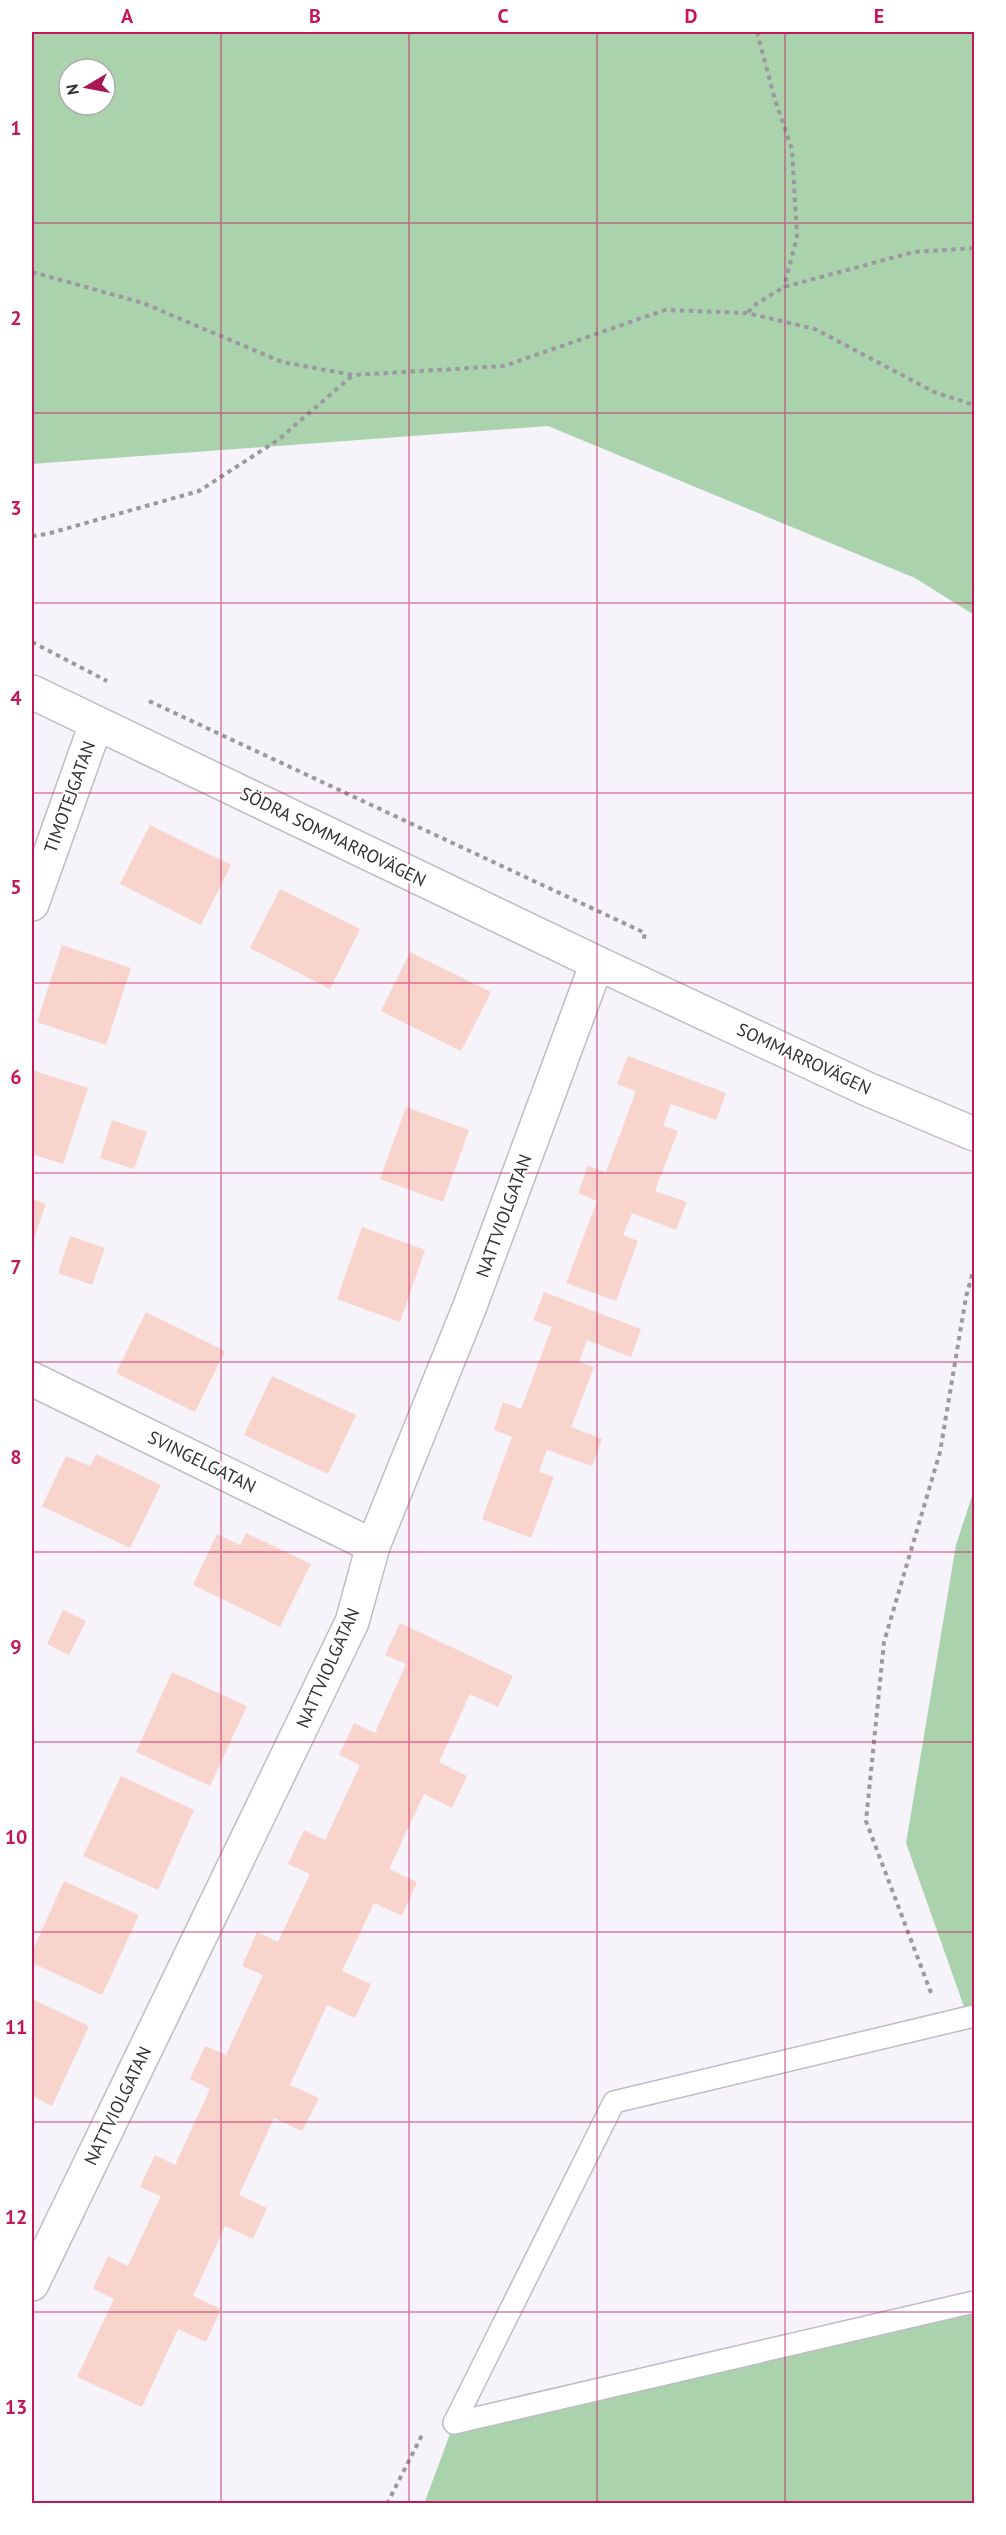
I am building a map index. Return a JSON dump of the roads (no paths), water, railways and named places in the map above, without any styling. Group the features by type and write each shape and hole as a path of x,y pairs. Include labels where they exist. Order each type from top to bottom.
{"street":[{"name":"SÖDRA SOMMARROVÄGEN","path":"32,692 635,981"},
{"name":"TIMOTEJGATAN","path":"32,904 96,724"},
{"name":"NATTVIOLGATAN","path":"32,2284 352,1622 373,1546 470,1306 597,963"},
{"name":"SOMMARROVÄGEN","path":"635,981 867,1089 975,1134"},
{"name":"SVINGELGATAN","path":"32,1379 373,1546"}],"lane":[{"path":"975,2016 614,2102 454,2423 975,2301"}]}
